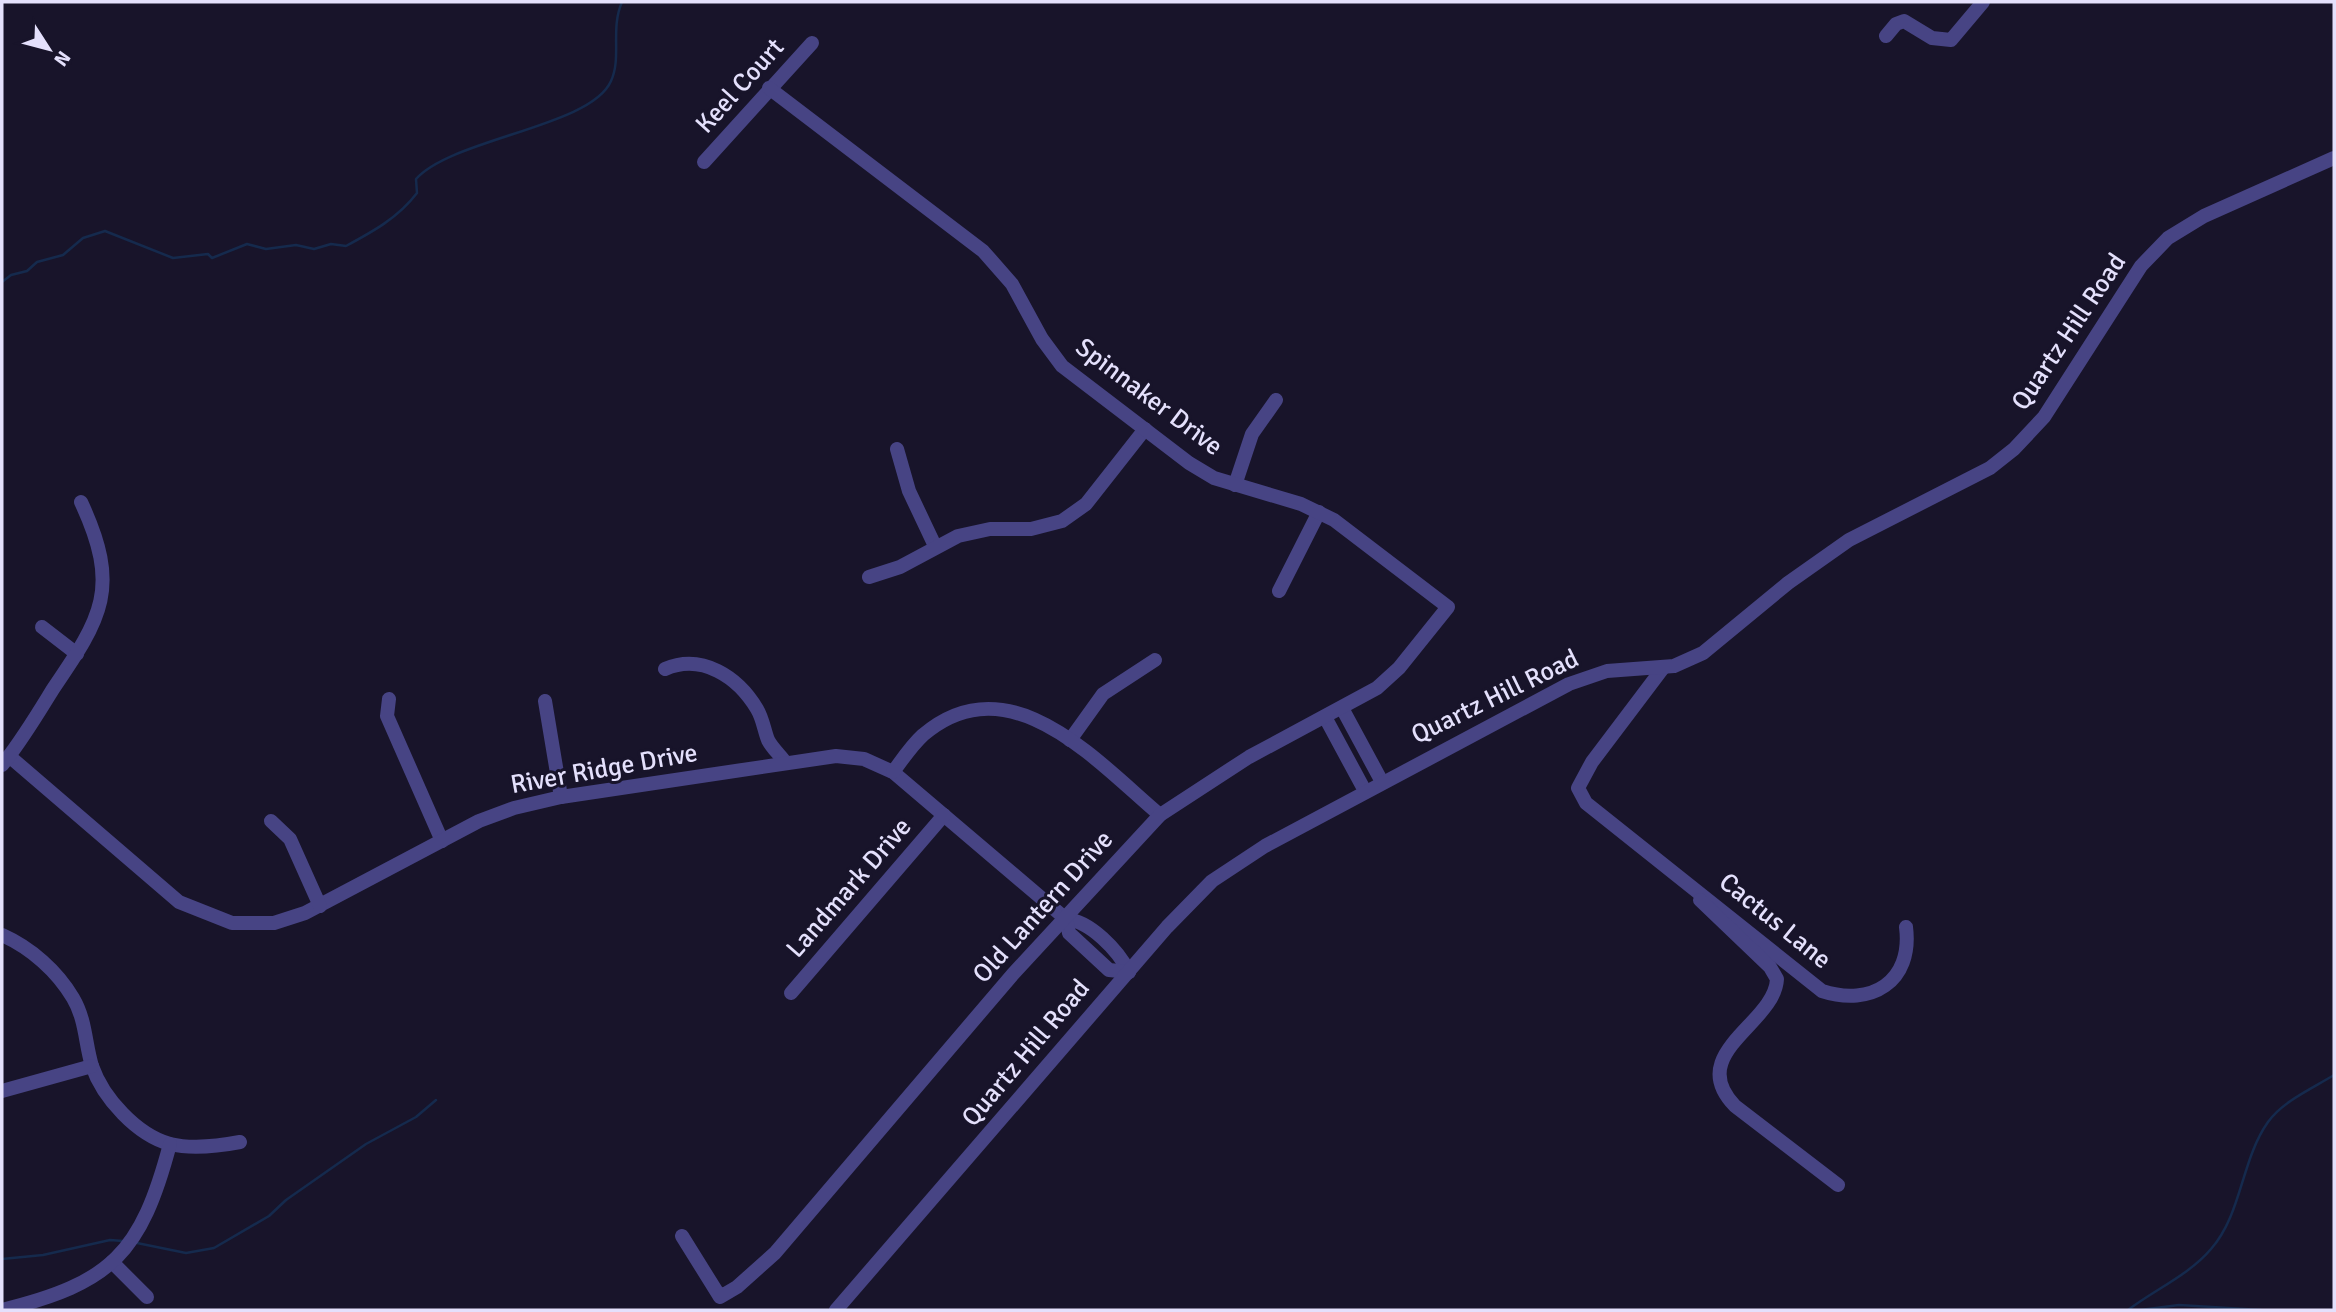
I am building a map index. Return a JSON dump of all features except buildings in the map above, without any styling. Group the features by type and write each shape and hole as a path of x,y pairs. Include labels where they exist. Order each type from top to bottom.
{"street":[{"path":"1886,36 1896,23 1904,22 1933,38 1951,40 1983,2"},
{"name":"Keel Court","path":"704,162 812,43"},
{"name":"Spinnaker Drive","path":"769,88 983,251 1012,284 1042,339 1062,366 1201,471 1235,485 1288,499 1319,512 1345,527 1448,607"},
{"name":"Quartz Hill Road","path":"836,1310 1180,913 1225,871 1382,782 1580,680 1616,670 1663,668 1683,663 1714,646 1788,583 1855,536 1951,490 2001,460 2045,417 2124,291 2163,242 2204,216 2334,158"},
{"path":"1235,485 1252,434 1276,400"},
{"path":"869,577 900,567 935,546 975,531 1031,529 1062,521 1086,504 1145,429"},
{"path":"897,449 909,491 935,546"},
{"path":"6,760 96,621 103,581 96,536 81,502"},
{"path":"1279,591 1319,512"},
{"name":"Old Lantern Drive","path":"682,1236 720,1297 737,1287 775,1253 1013,974 1160,815 1214,778 1342,708 1394,674 1448,607"},
{"path":"43,627 77,654"},
{"path":"1070,740 1103,694 1155,660"},
{"path":"664,669 685,663 704,665 730,678 756,708 769,742 785,762"},
{"name":"Cactus Lane","path":"1663,668 1591,762 1578,792 1586,803 1692,886 1809,984 1835,995 1867,996 1890,981 1906,958 1906,928"},
{"path":"389,699 387,716 442,841"},
{"path":"545,701 561,797"},
{"path":"1342,708 1382,782"},
{"path":"893,772 920,738 961,713 987,710 1020,713 1041,720 1070,740 1160,815"},
{"path":"1325,717 1366,791"},
{"name":"River Ridge Drive","path":"6,760 190,908 232,923 260,925 296,917 320,906 496,814 561,797 785,762 845,756 871,762 893,772 1066,919 1078,920 1121,956 1129,972"},
{"name":"Landmark Drive","path":"791,993 944,815"},
{"path":"271,821 290,839 320,906"},
{"name":"Cactus Lane","path":"1692,886 1712,914 1770,967 1777,979 1774,993 1724,1056 1720,1076 1723,1092 1735,1106 1838,1185"},
{"path":"2,935 37,956 73,999 83,1019 92,1066 115,1105 132,1122 170,1144 240,1142"},
{"path":"2,1091 92,1066"},
{"path":"2,1310 73,1289 112,1262 134,1238 145,1220 170,1144"},
{"path":"112,1262 147,1297"}],"waterway":[{"path":"2,282 11,275 27,271 37,262 63,255 83,238 105,231 173,258 208,254 212,258 247,244 266,249 296,245 314,249 331,244 346,246 375,230 402,210 417,193 416,179 434,165 459,153 577,110 598,97 611,81 614,72 617,22 622,2"},
{"path":"2128,1310 2182,1274 2211,1249 2229,1220 2252,1153 2268,1122 2290,1101 2334,1075"},
{"path":"137,1243 186,1253 214,1248 269,1216 286,1200 366,1144 416,1117 436,1100"},
{"path":"2,1259 43,1255 110,1240 123,1241"},
{"path":"2140,1310 2179,1305 2261,1310"}]}
